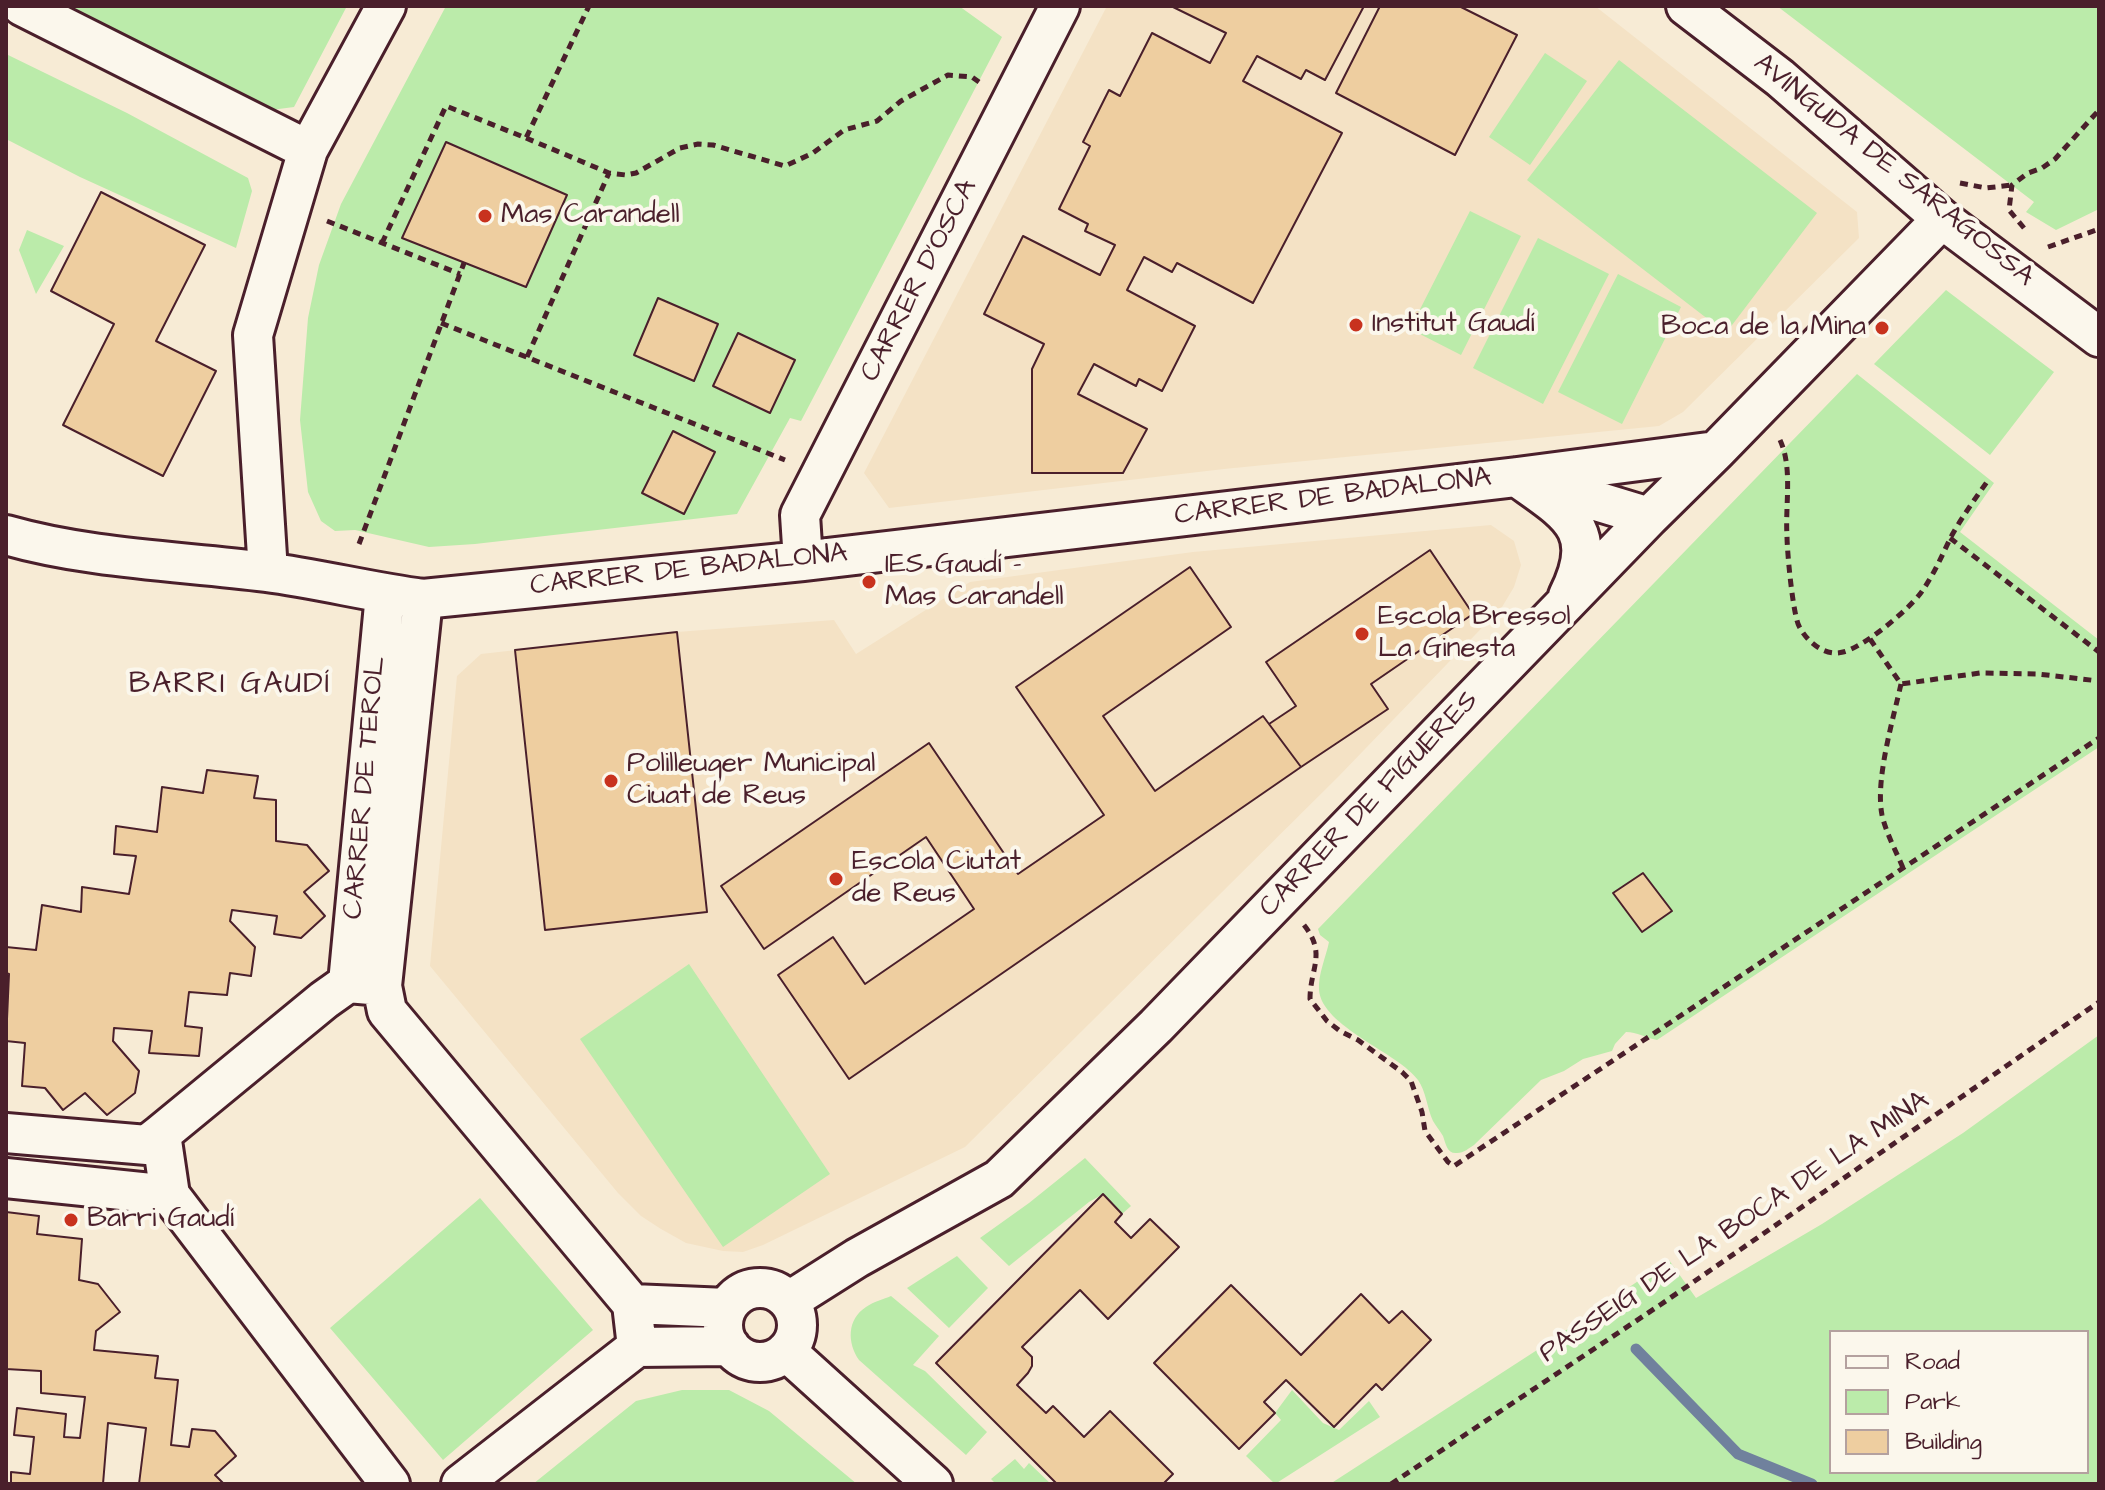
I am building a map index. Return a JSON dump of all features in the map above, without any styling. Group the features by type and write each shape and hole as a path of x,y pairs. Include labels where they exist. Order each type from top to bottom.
{"street":[{"path":"22,6 308,150"},
{"path":"268,572 253,335 308,150 386,6"},
{"name":"CARRER D'OSCA","path":"803,561 800,515 1060,6"},
{"name":"AVINGUDA DE SARAGOSSA","path":"1686,6 1780,78 1942,219 2099,337"},
{"name":"CARRER DE FIGUERES","path":"789,1301 857,1258 999,1179 1156,1026 1942,219"},
{"name":"CARRER DE BADALONA","path":"6,535 74,550 268,572 423,599 803,561 1716,451"},
{"path":"1598,465 1645,484 1649,517"},
{"name":"CARRER DE BADALONA","path":"1517,477 1649,517"},
{"name":"CARRER DE BADALONA","path":"1517,477 1571,520 1582,540 1582,559 1575,583 1563,606"},
{"name":"CARRER DE TEROL","path":"365,984 385,594"},
{"name":"CARRER DE TEROL","path":"365,984 423,599"},
{"path":"6,1133 147,1145 312,1010 365,984 632,1304 637,1347"},
{"path":"161,1134 170,1195 390,1484"},
{"path":"6,1178 170,1195"},
{"path":"768,1288 789,1301 797,1321 797,1332 786,1351 768,1361 757,1362 746,1359 730,1346 725,1337 724,1317 735,1298 745,1291 768,1288"},
{"path":"632,1304 727,1308"},
{"path":"461,1484 637,1347 730,1346"},
{"path":"786,1351 933,1484"}],"path":[{"path":"526,138 589,6"},
{"path":"382,243 446,106 609,173 626,175 636,173 680,148 698,144 723,147 785,166 813,153 844,130 877,121 901,101 948,75 972,77 986,88"},
{"path":"1958,182 1986,188 2012,185 2055,159 2099,110"},
{"path":"527,357 609,173"},
{"path":"2012,185 2009,210 2024,228"},
{"path":"325,220 460,274"},
{"path":"2048,247 2099,229"},
{"path":"359,544 464,263"},
{"path":"441,323 790,462"},
{"path":"1778,435 1788,461 1787,536 1797,624 1819,649 1831,652 1843,652 1870,639 1919,596 1943,557 1950,538 1989,479"},
{"path":"1950,538 2099,652"},
{"path":"1870,639 1901,684 1880,784 1882,814 1903,868"},
{"path":"1901,684 1980,673 2038,674 2099,681"},
{"path":"1304,925 1315,943 1317,954 1310,999 1327,1021 1358,1040 1411,1081 1425,1131 1454,1166 2099,738"},
{"name":"PASSEIG DE LA BOCA DE LA MINA","path":"1391,1484 1660,1305 2099,1002"}],"shaded area":[{"name":"Institut Gaudí","path":"1107,6 1595,6 1857,212 1859,238 1683,412 1659,426 1224,469 889,508 864,473"},
{"name":"Escola Ciutat de Reus","path":"1491,525 1514,541 1521,565 1514,587 1502,607 1338,777 965,1147 763,1245 743,1252 686,1243 641,1216 618,1193 430,966 457,676 481,654 677,632 834,620 856,654 970,582 1193,552"}],"green space":[{"path":"69,6 347,6 294,107 271,110"},
{"path":"446,6 959,6 1002,37 801,421 790,418 737,514 429,547 355,530 335,531 321,521 308,492 300,420 308,318 319,265 341,204"},
{"path":"1777,6 2099,6 2099,209 2056,230 2026,212 2034,202"},
{"path":"1545,53 1587,81 1530,165 1489,137"},
{"path":"6,54 127,113 248,178 252,191 236,248 80,177 6,139"},
{"path":"1619,60 1817,213 1726,333 1527,180"},
{"path":"1470,211 1521,236 1461,355 1410,329"},
{"path":"27,230 64,246 36,294 19,250"},
{"path":"1538,238 1609,274 1543,404 1473,368"},
{"path":"1618,274 1681,307 1622,424 1558,392"},
{"path":"1946,290 2054,372 1990,455 1874,364"},
{"path":"1857,374 1994,483 1960,532 2099,640 2099,747 1657,1040 1626,1032 1612,1051 1583,1059 1541,1080 1474,1145 1462,1152 1451,1152 1433,1121 1418,1080 1395,1060 1347,1028 1323,1003 1319,984 1329,942 1318,929"},
{"path":"689,964 830,1174 723,1247 580,1039"},
{"path":"2099,1035 2099,1484 1330,1484 1669,1260 1696,1298 1822,1224 1963,1133"},
{"path":"1085,1158 1131,1206 1122,1214 1103,1194 1009,1266 980,1238"},
{"path":"480,1198 593,1330 443,1460 330,1328"},
{"path":"957,1256 988,1288 949,1328 907,1288"},
{"path":"891,1296 939,1336 913,1365 925,1371 987,1432 966,1455 859,1360 855,1353 851,1332 855,1318 869,1305"},
{"path":"682,1390 729,1390 769,1411 857,1484 533,1484 636,1401"},
{"path":"1292,1390 1323,1423 1339,1430 1369,1401 1380,1417 1275,1484 1246,1456 1281,1420 1275,1413"},
{"path":"1015,1459 1024,1469 1029,1463 1051,1484 996,1484 991,1479"}],"building":[{"path":"1171,6 1364,6 1325,80 1306,70 1301,79 1257,56 1243,81 1342,133 1253,303 1177,263 1172,272 1144,257 1127,290 1195,326 1162,391 1139,379 1136,386 1094,364 1078,394 1147,429 1123,473 1032,473 1032,369 1044,344 984,314 1023,236 1100,275 1115,245 1085,231 1088,224 1059,209 1090,146 1083,142 1109,90 1120,96 1152,33 1210,63 1226,33"},
{"path":"1380,6 1459,6 1517,35 1455,155 1336,93"},
{"name":"Mas Carandell","path":"446,142 567,195 526,287 402,238"},
{"path":"101,192 205,245 156,341 216,371 163,476 63,425 114,324 51,291"},
{"path":"658,298 718,324 694,381 634,355"},
{"path":"738,333 795,360 770,413 713,386"},
{"path":"673,431 715,452 684,514 642,493"},
{"path":"1430,550 1473,614 1371,684 1388,709 1301,767 1269,724 1296,706 1266,662"},
{"path":"1190,567 1231,627 1103,716 1155,791 1263,716 1301,767 849,1079 778,975 833,937 865,984 974,909 926,837 764,949 721,886 929,743 1018,874 1104,815 1016,687"},
{"name":"Polilleuger Municipal Ciuat de Reus","path":"677,632 707,912 545,930 515,650"},
{"path":"207,770 258,776 254,798 276,800 276,841 307,845 329,871 304,892 325,916 301,938 274,934 277,916 232,910 230,921 255,947 251,976 230,973 227,995 189,992 185,1026 202,1028 199,1056 149,1053 152,1031 114,1028 113,1041 139,1071 135,1093 107,1115 85,1093 63,1110 45,1088 22,1086 25,1043 6,1041 9,974 6,973 6,947 36,950 42,905 81,912 82,887 129,894 136,856 114,854 116,826 157,832 162,787 203,793"},
{"path":"1643,873 1672,911 1642,932 1613,893"},
{"path":"1103,1194 1122,1214 1115,1222 1131,1238 1150,1219 1179,1247 1108,1319 1080,1290 1022,1347 1032,1357 1032,1366 1017,1385 1046,1413 1053,1406 1084,1437 1110,1411 1173,1474 1163,1484 1057,1484 936,1363"},
{"path":"6,1212 39,1216 37,1234 82,1239 79,1280 98,1284 120,1312 96,1331 94,1350 158,1356 155,1378 178,1380 171,1445 189,1447 192,1429 215,1431 236,1456 215,1475 224,1484 139,1484 146,1428 108,1423 103,1484 11,1484 11,1472 30,1474 34,1437 14,1435 17,1408 66,1414 64,1437 80,1438 85,1397 41,1393 41,1371 6,1369"},
{"path":"1231,1285 1301,1355 1361,1294 1389,1323 1402,1311 1431,1340 1382,1390 1376,1384 1334,1427 1286,1380 1264,1402 1275,1413 1239,1449 1154,1363"}],"waterway":[{"path":"1636,1349 1738,1454 1812,1484"}],"place":[{"name":"Mas Carandell","path":"485,216"},
{"name":"Institut Gaudí","path":"1356,325"},
{"name":"Boca de la Mina","path":"1882,328"},
{"name":"IES Gaudí - Mas Carandell","path":"869,582"},
{"name":"Escola Bressol La Ginesta","path":"1362,634"},
{"name":"Polilleuger Municipal Ciuat de Reus","path":"611,781"},
{"name":"Escola Ciutat de Reus","path":"836,879"},
{"name":"Barri Gaudí","path":"71,1220"}],"district":[{"name":"BARRI GAUDÍ","path":"230,686"}]}
